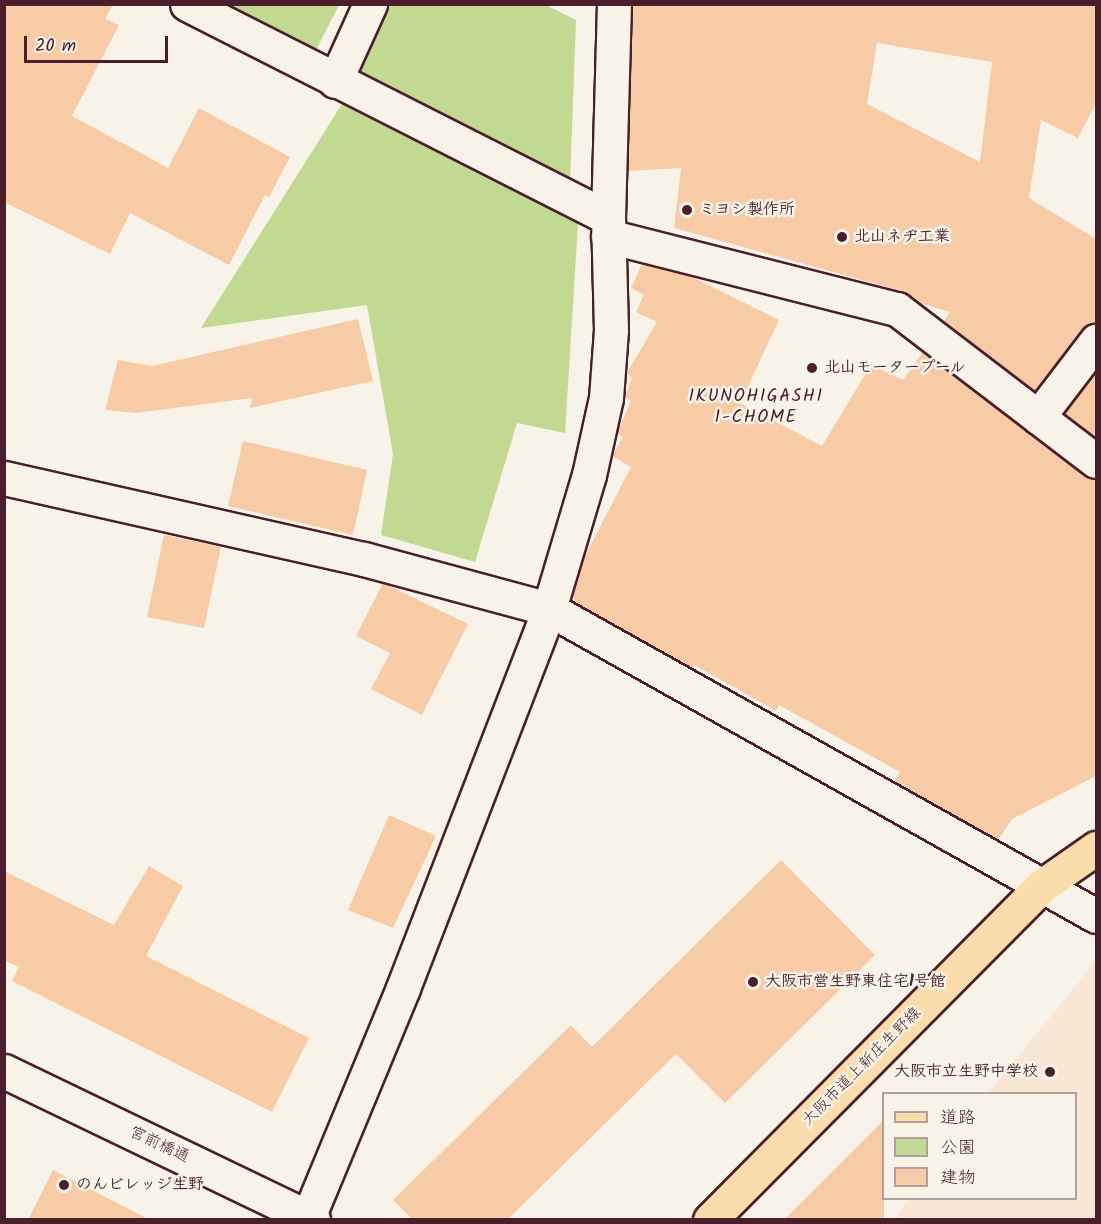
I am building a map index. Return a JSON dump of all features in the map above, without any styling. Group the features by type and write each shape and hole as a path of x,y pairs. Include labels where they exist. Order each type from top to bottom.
{"main road":[{"name":"大阪市道上新庄生野線","path":"711,1220 1043,885 1096,848"}],"street":[{"path":"187,4 608,227 897,309 1096,461"},
{"path":"335,81 370,4"},
{"path":"309,1218 403,988 549,609 589,475 606,398 611,330 608,227 614,4"},
{"path":"1038,417 1096,340"},
{"path":"4,478 364,559 549,609 1096,915"},
{"name":"宮前橋通","path":"4,1071 309,1218"}],"shaded area":[{"name":"大阪市立生野中学校","path":"1096,961 1096,1219 895,1219 909,1200 1077,1200 1077,1092 989,1092"}],"green space":[{"path":"224,5 339,5 315,52"},
{"path":"382,5 546,5 576,20 570,183 354,69"},
{"path":"347,96 578,223 565,433 517,423 475,562 381,535 393,454 367,305 201,328"}],"building":[{"path":"4,4 113,4 105,19 119,25 72,116 168,168 199,108 290,157 269,197 265,195 229,265 130,213 110,254 4,202"},
{"path":"633,4 1096,4 1096,103 1078,138 1041,120 1029,198 1096,239 1096,323 1081,330 1035,391 944,321 950,312 920,303 902,291 674,228 681,168 628,171","holes":["877,43 992,62 980,162 867,104"]},
{"path":"642,264 690,276 779,320 740,403 822,446 871,365 903,380 923,352 1085,476 1096,479 1096,776 1012,819 998,840 895,781 900,772 779,705 776,711 695,665 693,668 576,603 573,596 583,560 631,467 612,456 623,437 617,433 631,401 625,397 632,378 627,373 657,322 636,312 644,295 631,288"},
{"path":"358,319 373,381 250,408 252,398 136,413 105,410 118,360 152,366"},
{"path":"1096,371 1096,438 1064,413"},
{"path":"243,441 367,470 353,535 228,506"},
{"path":"164,535 221,547 204,628 147,617"},
{"path":"383,583 468,624 422,715 371,689 390,653 356,636"},
{"path":"389,815 436,836 393,928 348,910"},
{"path":"781,860 875,955 725,1103 676,1054 507,1220 413,1220 393,1200 571,1025 592,1047"},
{"path":"149,866 183,886 146,956 309,1038 272,1112 12,981 19,967 4,960 4,871 114,925"},
{"path":"882,1122 884,1220 784,1220"},
{"name":"のんビレッジ生野","path":"53,1170 150,1220 28,1220"}],"place":[{"name":"ミヨシ製作所","path":"687,210"},
{"name":"北山ネヂ工業","path":"842,237"},
{"name":"北山モータープール","path":"812,368"},
{"name":"大阪市営生野東住宅1号館","path":"753,982"},
{"name":"大阪市立生野中学校","path":"1050,1072"},
{"name":"のんビレッジ生野","path":"64,1185"}],"district":[{"name":"IKUNOHIGASHI 1-CHOME","path":"756,408"}]}
